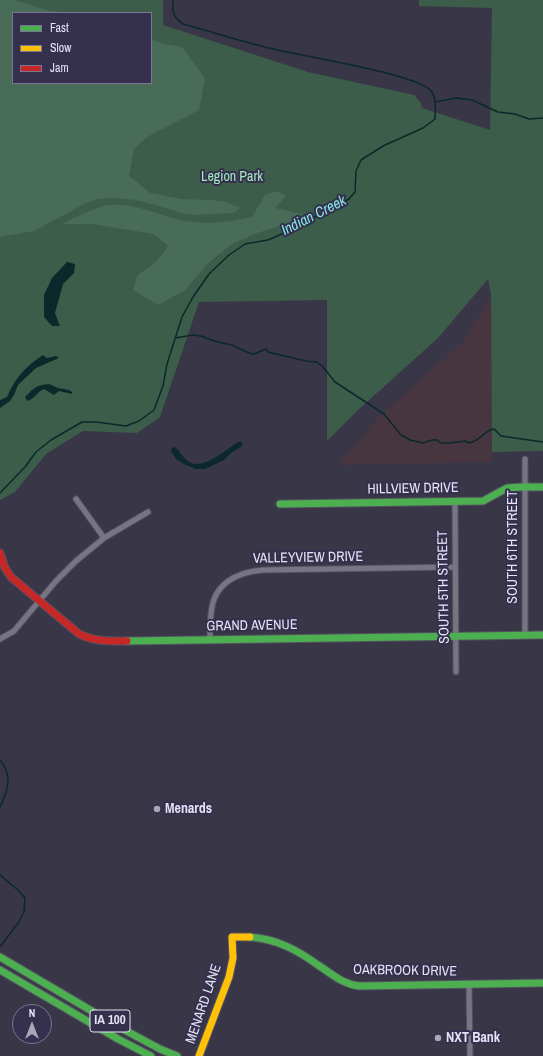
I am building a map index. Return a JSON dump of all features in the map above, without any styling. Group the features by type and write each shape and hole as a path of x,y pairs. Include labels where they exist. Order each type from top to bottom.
{"main road":[{"name":"HILLVIEW DRIVE","path":"280,504 482,501 490,498 502,490 524,487 543,487"},
{"name":"GRAND AVENUE","path":"0,552 5,568 11,577 79,634 89,639 98,641 543,635"},
{"name":"OAKBROOK DRIVE","path":"232,937 257,937 290,946 342,982 351,985 469,985 543,983"},
{"name":"MENARD LANE","path":"200,1056 229,977 232,958 232,937"},
{"name":"IA 100","path":"0,957 119,1027 160,1049 177,1056"},
{"name":"IA 100","path":"0,970 118,1039 151,1056"}],"street":[{"name":"SOUTH 6TH STREET","path":"524,459 525,635"},
{"path":"76,500 104,538"},
{"name":"SOUTH 5TH STREET","path":"455,501 456,672"},
{"path":"0,639 14,631 38,600 66,571 104,538 148,512"},
{"name":"VALLEYVIEW DRIVE","path":"210,639 213,601 228,580 238,574 263,570 455,568"},
{"path":"469,985 470,1056"}],"shaded area":[{"path":"67,262 75,264 74,273 63,284 55,313 60,326 52,326 44,317 44,295 52,278"},
{"path":"491,294 492,462 338,465 379,417 466,339"},
{"path":"43,355 47,358 56,356 59,358 36,368 18,385 10,401 0,408 0,400 7,397 22,373"},
{"path":"49,384 58,388 69,390 72,394 59,391 54,395 44,389 32,399 27,401 25,397 33,389 41,385"},
{"path":"238,442 242,442 242,446 231,453 224,460 205,469 196,469 184,464 176,459 171,451 172,448 175,447 185,459 193,464 200,464 207,462 221,454"}],"green space":[{"name":"Legion Park","path":"0,0 163,0 163,25 308,72 414,95 421,103 422,108 490,130 492,8 419,6 419,0 543,0 543,451 492,452 491,294 488,279 438,338 358,410 327,441 327,300 199,302 160,417 137,433 83,431 46,454 15,492 0,500"},
{"path":"0,0 15,0 49,11 61,12 12,12 12,84 152,84 152,39 160,43 182,47 205,78 199,110 147,137 134,149 129,176 150,193 182,199 226,202 240,208 234,213 193,215 136,200 114,198 97,199 84,204 34,231 0,237"},
{"path":"276,191 286,196 275,208 302,214 289,223 254,234 232,244 208,263 185,290 158,305 133,290 137,276 157,261 168,246 154,234 92,224 62,224 94,209 114,205 124,205 145,209 185,221 211,223 235,220 252,217 265,195"}],"waterway":[{"name":"Indian Creek","path":"0,493 25,467 36,452 51,440 82,422 96,422 126,426 139,421 154,410 163,386 167,364 182,317 193,297 209,274 229,255 245,244 268,240 291,230 349,199 355,192 356,171 361,160 383,146 423,128 435,119 434,95 423,85 384,72 262,46 183,24 174,14 173,0"},
{"path":"435,102 456,98 472,100 498,112 515,114 529,119 543,118"},
{"path":"175,338 193,335 201,336 232,345 249,353 254,354 266,349 268,352 306,361 317,362 335,382 384,414 401,435 410,440 423,443 432,440 437,440 441,443 465,441 469,443 477,440 488,431 494,429 501,436 543,442"},
{"name":"Indian Creek","path":"0,760 7,771 8,777 7,789 0,807"},
{"name":"Indian Creek","path":"0,875 25,898 24,912 18,923 0,947"}],"traffic: fast":[{"path":"280,504 483,501 507,488 543,487"},
{"path":"127,641 543,635"},
{"path":"250,937 269,940 286,946 342,981 359,986 543,983"},
{"path":"0,957 119,1027 160,1049 177,1056"},
{"path":"0,970 118,1039 151,1056"}],"traffic: slow":[{"path":"199,1056 229,977 233,958 232,937 250,937"}],"traffic: jam":[{"path":"0,553 5,568 11,577 79,634 97,640 127,641"}],"place":[{"name":"Menards","path":"157,809"},
{"name":"NXT Bank","path":"438,1038"}]}
